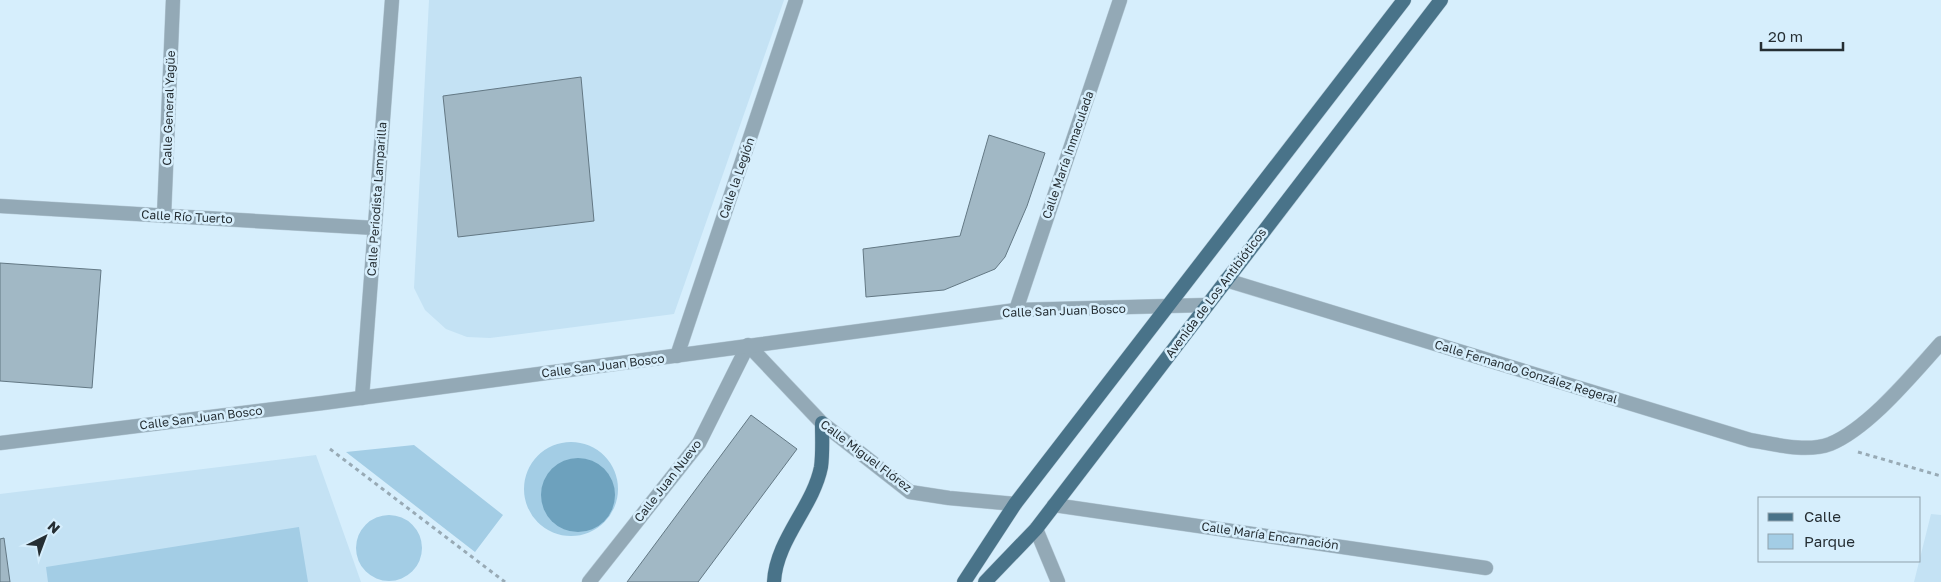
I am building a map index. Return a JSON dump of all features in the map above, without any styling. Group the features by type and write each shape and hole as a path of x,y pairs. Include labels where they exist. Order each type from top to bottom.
{"main road":[{"path":"964,582 1015,504 1404,0"},
{"name":"Avenida de Los Antibióticos","path":"985,582 1036,530 1206,305 1442,0"},
{"path":"774,582 781,554 814,487 821,466 822,424"}],"street":[{"name":"Calle General Yagüe","path":"164,216 173,0"},
{"name":"Calle Periodista Lamparilla","path":"362,398 392,0"},
{"name":"Calle la Legión","path":"677,356 796,0"},
{"name":"Calle María Inmaculada","path":"1016,310 1120,0"},
{"name":"Calle Río Tuerto","path":"0,206 375,228"},
{"name":"Calle Fernando González Regeral","path":"1226,280 1750,440 1802,448 1829,444 1853,430 1875,412 1941,343"},
{"name":"Calle San Juan Bosco","path":"0,443 362,398 1016,310 1167,308 1206,305"},
{"name":"Calle Miguel Flórez","path":"748,346 822,424 910,492 949,498 1015,504"},
{"name":"Calle Juan Nuevo","path":"589,582 699,443 748,346"},
{"name":"Calle María Encarnación","path":"1054,505 1486,568"},
{"path":"1036,530 1058,582"}],"path":[{"path":"1829,444 1941,476"},
{"path":"330,449 505,582"}],"shaded area":[{"path":"429,0 784,0 674,314 490,338 467,337 446,329 425,310 414,288"},
{"path":"316,455 361,582 0,582 0,494"},
{"path":"571,458 585,458 599,464 609,474 615,488 615,502 609,516 599,526 585,532 571,532 557,526 547,516 541,502 541,488 547,474 557,464"},
{"path":"1931,514 1941,515 1941,582 1914,582 1919,562 1921,562 1921,554"}],"green space":[{"path":"571,442 589,445 604,456 615,471 618,489 615,507 604,522 589,533 571,536 553,533 538,522 527,507 524,489 527,471 538,456 553,445"},
{"path":"414,445 503,515 475,552 346,452"},
{"path":"395,515 413,524 420,535 422,548 420,561 413,572 402,579 383,581 365,572 358,561 356,542 365,524 376,517"},
{"path":"299,527 308,582 48,582 46,567"}],"building":[{"path":"581,77 594,221 458,237 443,96"},
{"path":"989,135 1045,153 1027,206 1005,257 995,269 944,290 866,297 863,249 960,236"},
{"path":"0,263 101,270 92,388 0,381"},
{"path":"751,415 797,449 698,582 627,582"},
{"path":"4,538 10,582 0,582 0,539"}]}
